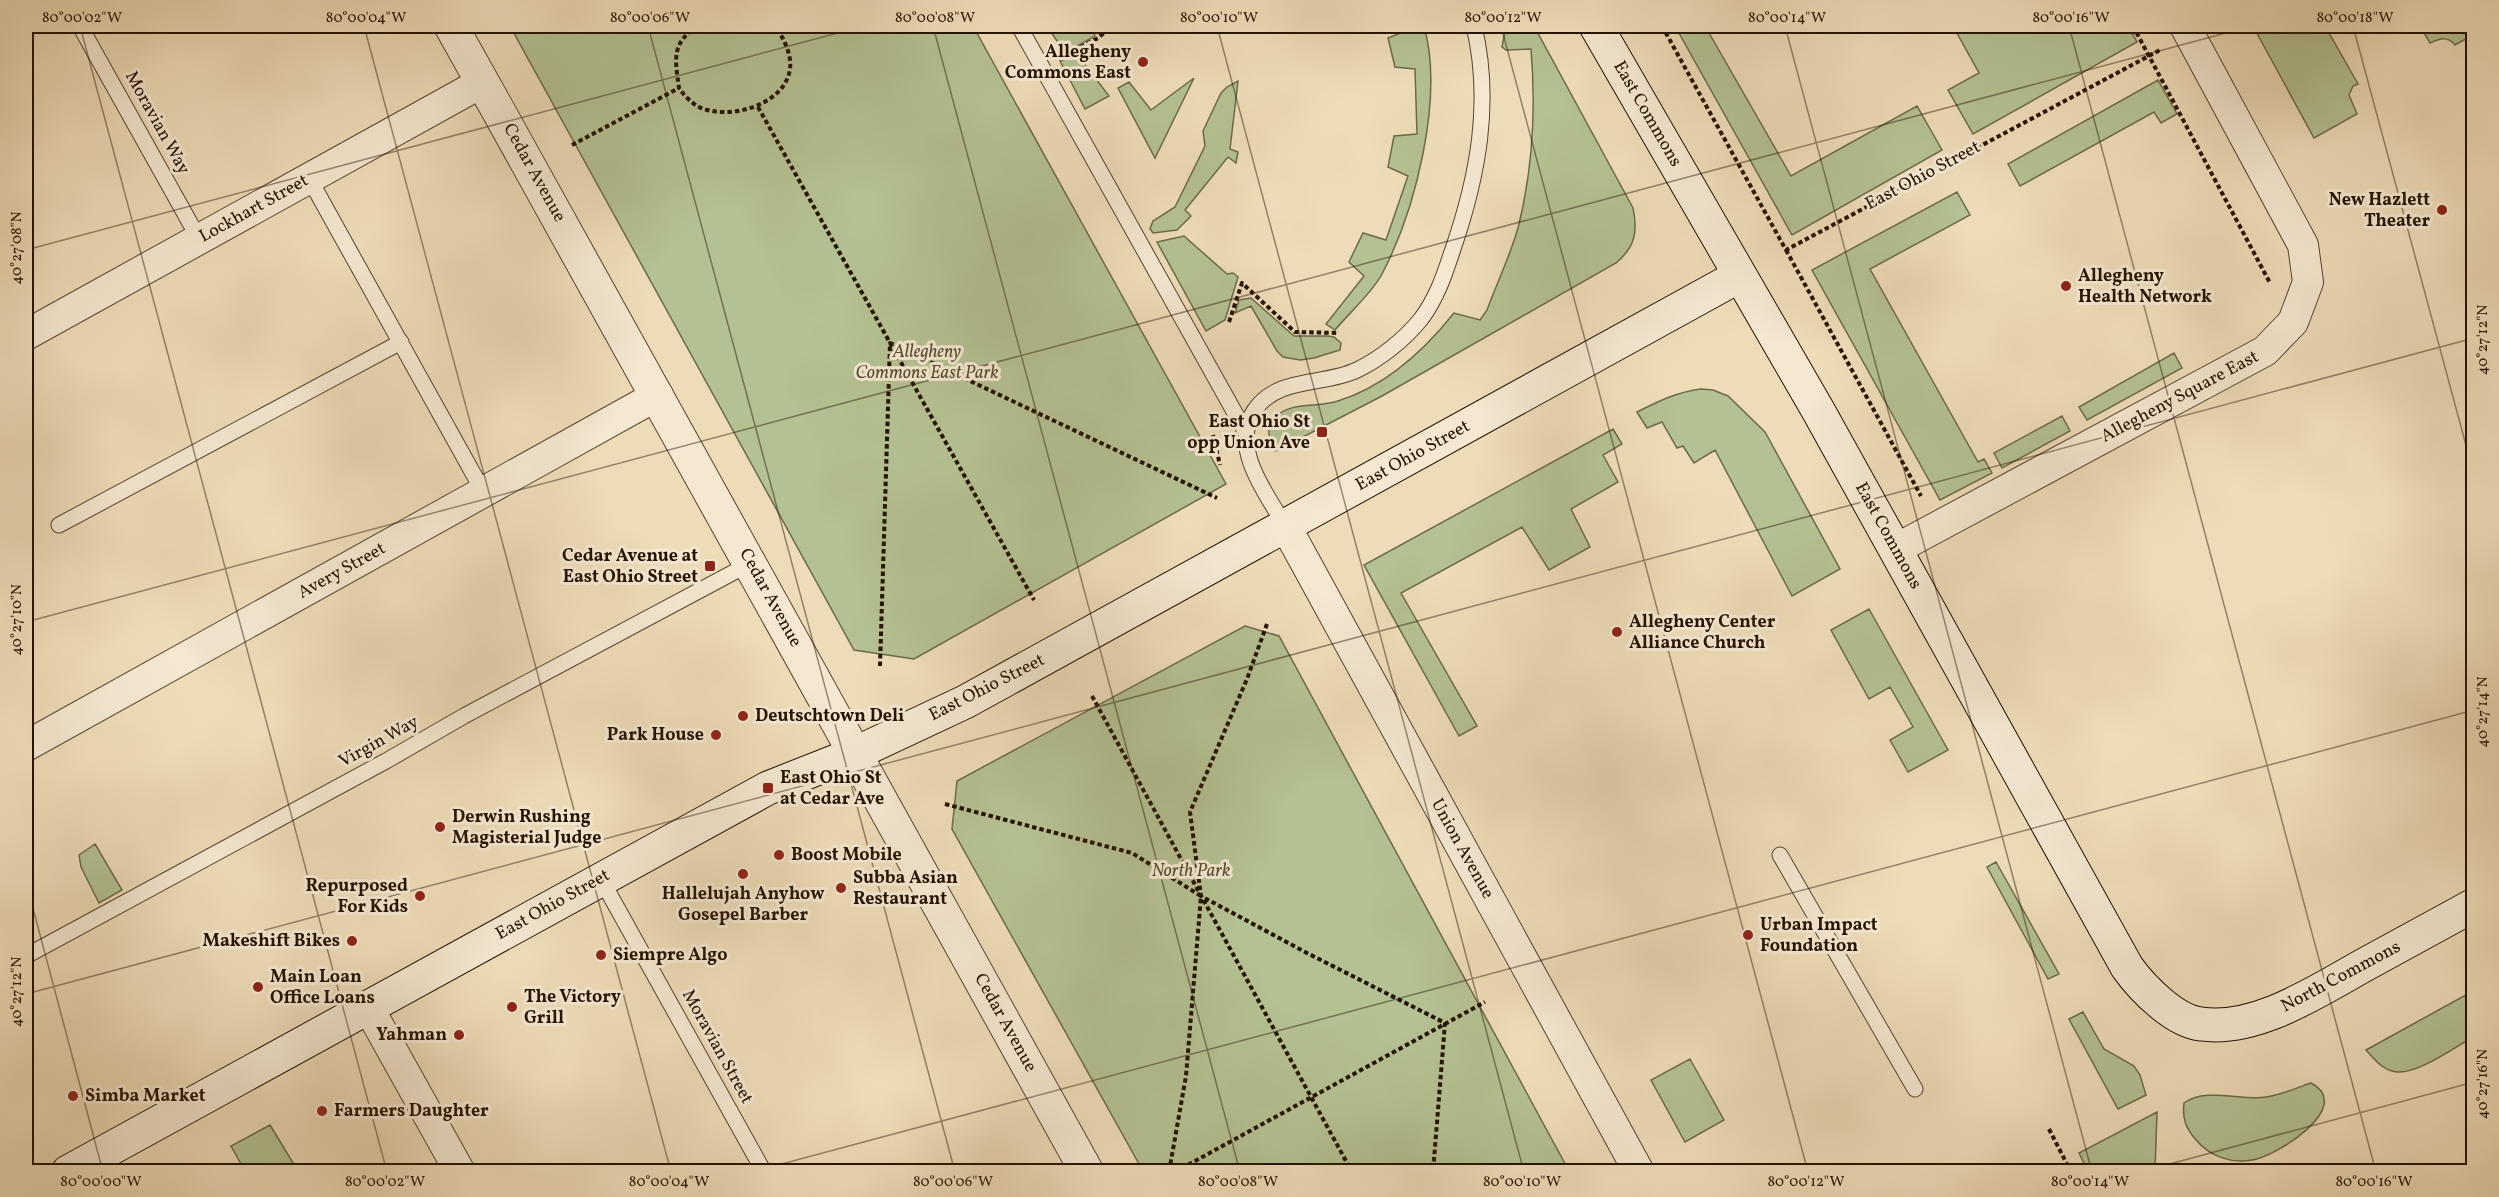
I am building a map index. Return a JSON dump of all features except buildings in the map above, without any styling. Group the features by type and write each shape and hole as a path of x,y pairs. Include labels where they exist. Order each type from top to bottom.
{"main road":[{"name":"Cedar Avenue","path":"451,26 751,562 854,754 1087,1172"},
{"name":"East Commons","path":"1596,26 1819,411 2127,967 2142,988 2170,1010 2200,1024"},
{"name":"East Ohio Street","path":"69,1172 768,788 854,754 965,702 1740,276"},
{"name":"North Commons","path":"2200,1024 2239,1023 2272,1014 2474,905"}],"street":[{"name":"Allegheny Square East","path":"1896,549 2265,351 2293,322 2308,282 2303,245 2185,26"},
{"name":"Lockhart Street","path":"26,335 483,82"},
{"name":"Avery Street","path":"26,746 658,395"},
{"name":"Union Avenue","path":"1286,527 1639,1172"},
{"path":"368,1006 460,1172"}],"lane":[{"name":"Moravian Way","path":"80,26 200,239"},
{"path":"1019,26 1245,431 1249,456 1256,476 1286,527"},
{"path":"1245,431 1254,411 1267,395 1291,385 1333,378 1357,370 1380,355 1399,341 1421,319 1440,288 1459,233 1476,170 1483,84 1474,26"},
{"path":"309,178 484,493"},
{"path":"59,525 401,342"},
{"name":"Virgin Way","path":"26,956 751,562"},
{"path":"1780,855 1915,1089"},
{"name":"Moravian Street","path":"601,879 764,1172"}],"path":[{"path":"698,26 683,35 677,46 679,88 698,107 714,111 746,111 758,107 782,86 790,69 787,47 778,26"},
{"path":"1042,67 1098,38 1112,26"},
{"path":"1662,26 1926,503"},
{"path":"2133,26 2276,293"},
{"name":"East Ohio Street","path":"1786,250 2149,56"},
{"path":"572,144 679,88"},
{"path":"758,107 1034,600"},
{"path":"1229,322 1242,283 1295,332 1338,333"},
{"path":"890,343 1217,498"},
{"path":"880,666 890,343"},
{"path":"1168,1172 1186,1076 1201,896 1190,812 1247,679 1267,624"},
{"path":"1092,696 1352,1172"},
{"path":"945,804 1132,853 1201,896 1445,1023"},
{"path":"1175,1172 1485,1002"},
{"path":"1433,1172 1445,1023"},
{"path":"2049,1129 2072,1172"}],"green space":[{"name":"Allegheny Commons East Park","path":"510,26 973,26 1226,484 914,659 854,650"},
{"path":"1047,26 1091,26 1095,36 1065,53"},
{"path":"1409,26 1424,26 1431,86 1428,119 1416,186 1406,218 1382,274 1366,296 1335,330 1326,324 1364,276 1349,262 1363,233 1386,240 1408,176 1388,167 1394,136 1417,134 1415,69 1395,67 1388,38 1410,29"},
{"path":"1506,26 1534,26 1633,208 1635,232 1631,245 1616,263 1382,396 1276,451 1273,450 1269,437 1270,424 1283,411 1338,401 1355,395 1388,377 1402,366 1430,341 1454,313 1480,320 1487,310 1518,228 1527,184 1532,139 1531,49 1506,50 1502,47"},
{"path":"1675,26 1705,26 1791,176 1917,106 1942,150 1792,235"},
{"path":"1953,26 2128,26 2137,42 1973,134 1948,90 1979,73"},
{"path":"2253,26 2325,26 2358,84 2353,86 2349,95 2357,114 2314,138"},
{"path":"2420,26 2474,26 2471,36 2455,45 2446,39 2430,43"},
{"path":"1077,54 1109,96 1085,109 1060,61"},
{"path":"1194,78 1155,158 1118,88 1129,82 1151,110"},
{"path":"2158,80 2177,114 2161,123 2154,112 2020,186 2008,164"},
{"path":"1238,81 1230,149 1238,152 1236,163 1228,157 1185,210 1191,216 1177,230 1153,233 1150,229 1153,221 1175,207 1205,146 1203,131 1221,93"},
{"path":"1957,192 1970,215 1870,269 1978,462 1984,459 1992,473 1940,500 1812,270"},
{"path":"1184,236 1227,274 1233,273 1238,277 1225,320 1206,331 1157,242"},
{"path":"1251,298 1294,336 1334,337 1341,343 1340,350 1300,360 1283,357 1277,351 1251,306 1235,313 1239,300"},
{"path":"2174,353 2182,368 2087,420 2079,407"},
{"path":"1701,389 1713,390 1728,396 1765,432 1840,569 1792,596 1715,450 1694,463 1683,446 1677,448 1662,422 1647,428 1637,412 1676,395"},
{"path":"2062,416 2070,431 2002,468 1994,453"},
{"path":"1613,429 1622,444 1603,455 1618,482 1571,509 1590,547 1549,570 1522,527 1401,593 1477,726 1459,736 1364,565"},
{"path":"1869,609 1948,750 1908,772 1890,740 1913,727 1890,687 1869,699 1831,630"},
{"name":"North Park","path":"1245,626 1279,636 1569,1171 1143,1171 952,829 957,781"},
{"path":"95,844 122,890 99,903 81,867 79,855"},
{"path":"1996,862 2059,974 2048,979 1987,867"},
{"path":"2473,991 2473,1037 2434,1060 2411,1070 2392,1071 2381,1065 2366,1050"},
{"path":"2083,1012 2104,1049 2134,1066 2140,1075 2146,1095 2118,1109 2069,1019"},
{"path":"1690,1059 1724,1120 1685,1142 1651,1080"},
{"path":"2311,1083 2322,1093 2324,1105 2318,1117 2293,1141 2263,1157 2244,1161 2221,1158 2208,1151 2197,1141 2186,1123 2184,1103 2193,1098 2213,1095 2266,1097"},
{"path":"2157,1112 2155,1171 2088,1171 2079,1153"},
{"path":"270,1125 298,1171 245,1171 231,1146"}],"place":[{"name":"Allegheny Commons East","path":"1143,62"},
{"name":"New Hazlett Theater","path":"2442,210"},
{"name":"Allegheny Health Network","path":"2066,286"},
{"name":"East Ohio St opp Union Ave","path":"1322,432"},
{"name":"Cedar Avenue at East Ohio Street","path":"710,566"},
{"name":"Allegheny Center Alliance Church","path":"1617,632"},
{"name":"Deutschtown Deli","path":"743,716"},
{"name":"Park House","path":"716,735"},
{"name":"East Ohio St at Cedar Ave","path":"768,788"},
{"name":"Derwin Rushing Magisterial Judge","path":"440,827"},
{"name":"Boost Mobile","path":"779,855"},
{"name":"Hallelujah Anyhow Gosepel Barber","path":"743,874"},
{"name":"Subba Asian Restaurant","path":"841,888"},
{"name":"Repurposed For Kids","path":"420,896"},
{"name":"Urban Impact Foundation","path":"1748,935"},
{"name":"Makeshift Bikes","path":"352,941"},
{"name":"Siempre Algo","path":"601,955"},
{"name":"Main Loan Office Loans","path":"258,987"},
{"name":"The Victory Grill","path":"512,1007"},
{"name":"Yahman","path":"459,1035"},
{"name":"Simba Market","path":"73,1096"},
{"name":"Farmers Daughter","path":"322,1111"}]}
